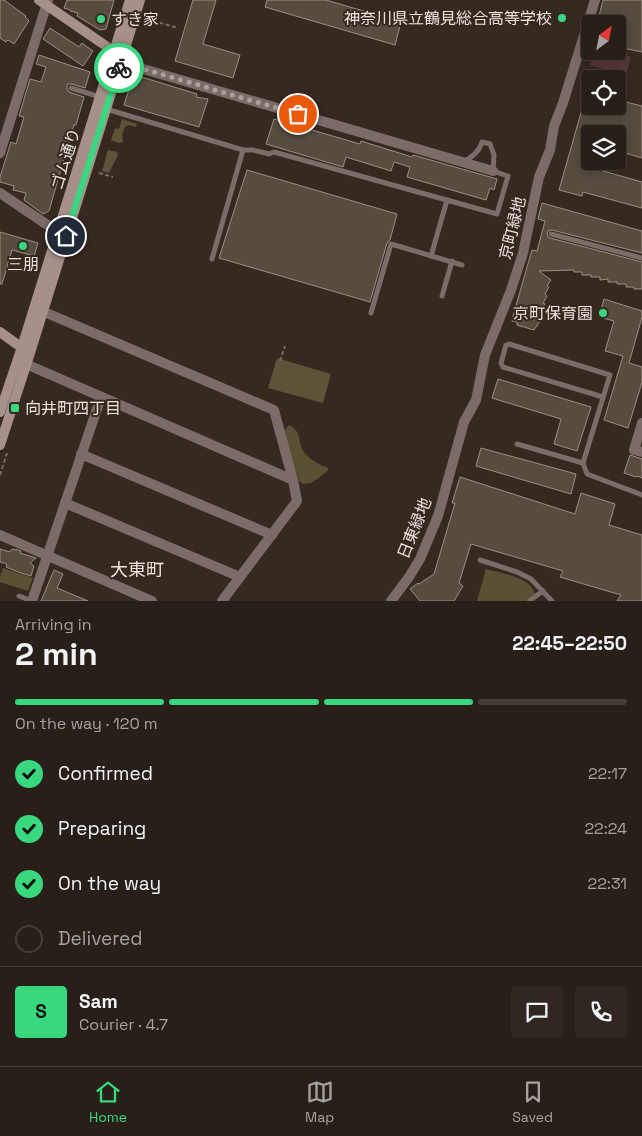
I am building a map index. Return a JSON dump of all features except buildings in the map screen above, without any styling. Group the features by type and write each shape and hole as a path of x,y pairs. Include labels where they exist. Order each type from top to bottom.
{"street":[{"name":"ゴム通り","path":"62,233 106,109 130,0"},
{"name":"ゴム通り","path":"0,445 22,362 62,233 100,97 140,0"},
{"name":"京町緑地","path":"454,461 464,422 476,400 485,355 523,253 537,185 550,150 554,126 595,0"},
{"path":"0,153 44,2 133,66 493,171"},
{"path":"0,194 62,233"},
{"path":"38,310 274,410 297,501 222,601"},
{"path":"0,332 26,350"},
{"name":"ゴム通り","path":"0,412 22,362"},
{"path":"22,362 293,480"},
{"path":"32,601 101,396"},
{"path":"642,423 634,450 642,452"},
{"path":"81,454 272,535"},
{"name":"日東緑地","path":"391,601 420,560 438,516 454,461"},
{"path":"65,503 240,577"},
{"path":"0,535 152,601"}],"lane":[{"path":"71,88 100,97"},
{"path":"106,109 243,150 254,150 269,154 274,152 497,214 508,176 493,171 494,155 490,144 482,142 480,148 472,157 462,162"},
{"path":"212,259 243,150"},
{"path":"431,256 447,200"},
{"path":"551,234 642,258"},
{"path":"371,312 391,244 462,265"},
{"path":"442,296 452,261"},
{"path":"603,397 503,367 501,363 506,345 509,344 610,375 583,463 587,474 642,495"},
{"path":"517,444 583,463"},
{"path":"480,560 517,572 531,579 552,601"},
{"path":"529,601 543,591"},
{"path":"19,596 32,601"}],"path":[{"path":"147,19 178,28"},
{"path":"99,173 113,177"},
{"path":"280,361 285,346"}],"shaded area":[{"path":"626,56 631,57 626,75 626,70 608,70 590,65 591,60 626,60"},
{"path":"122,119 137,124 136,127 129,125 125,127 122,135 123,142 119,143 111,140 115,128 119,129"},
{"path":"108,150 117,152 118,155 109,173 102,171"},
{"path":"277,358 331,374 323,403 268,388"},
{"path":"289,425 298,434 306,455 328,468 325,473 311,483 303,484 299,481 284,431"},
{"path":"3,568 33,578 28,591 0,582"},
{"path":"486,569 507,574 528,583 535,594 525,601 477,601"}],"way so far":[{"path":"119,68 122,59 133,66 298,114"}],"place":[{"name":"神奈川県立鶴見総合高等学校","path":"562,18"},
{"name":"すき家","path":"101,19"},
{"name":"三朋","path":"23,246"},
{"name":"京町保育園","path":"603,313"},
{"name":"向井町四丁目","path":"15,408"}],"district":[{"name":"大東町","path":"137,570"}],"route":[{"path":"66,236 119,68"}]}
